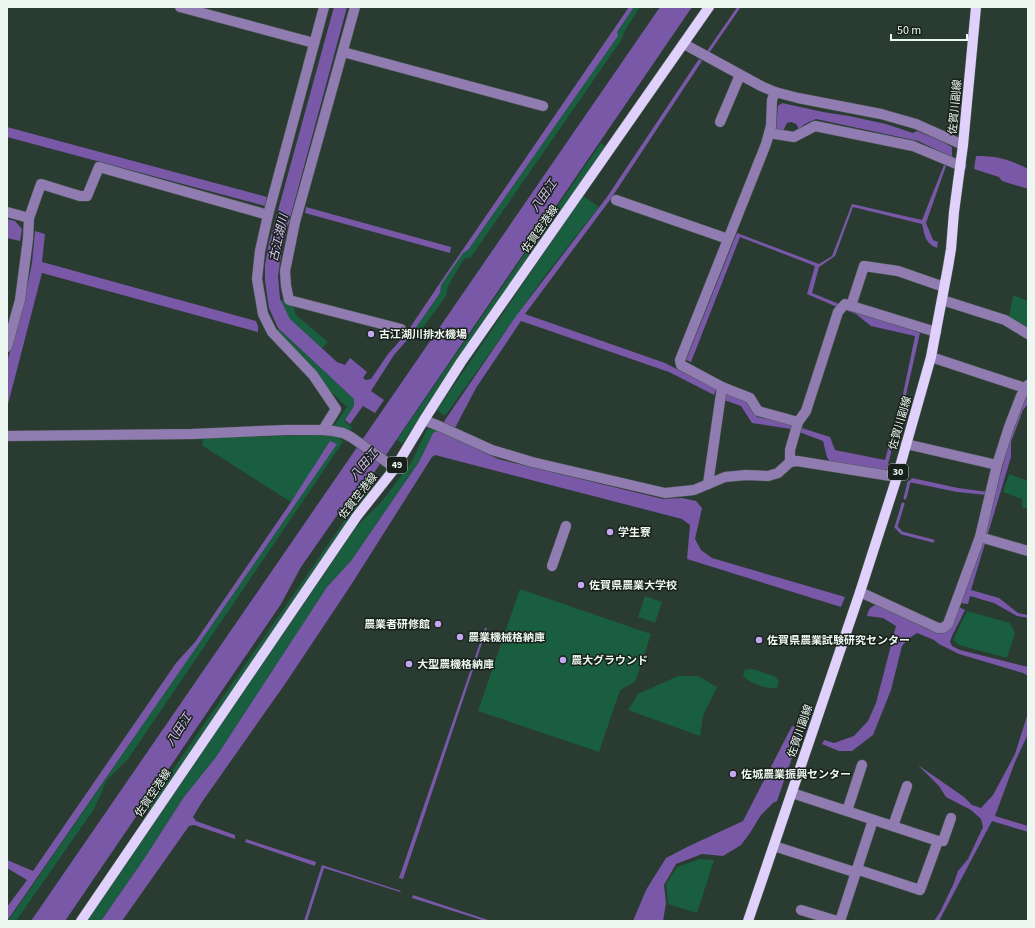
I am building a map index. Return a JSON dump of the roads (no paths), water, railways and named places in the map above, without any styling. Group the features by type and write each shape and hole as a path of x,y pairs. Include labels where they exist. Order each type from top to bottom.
{"main road":[{"name":"佐賀空港線","path":"81,921 391,465 424,420 461,362 709,7"},
{"name":"佐賀川副線","path":"748,921 860,592 897,477 931,357 951,249 954,212 961,166 976,7"}],"street":[{"path":"180,7 314,43"},
{"path":"323,430 336,409 313,375 272,332 263,314 257,279 260,251 268,215 324,7"},
{"path":"356,7 296,222 285,271 286,286 289,300 401,329"},
{"path":"684,44 740,75 775,92 798,98 881,114 916,124 963,144"},
{"path":"343,52 543,106"},
{"path":"720,122 740,75"},
{"path":"775,92 772,100 771,126 769,133 680,360 681,365 722,387 750,398 758,411 798,422"},
{"path":"769,133 794,137 815,126 913,146 961,166"},
{"path":"7,347 20,300 28,239 29,218 41,184 80,196 87,196 99,167 268,215"},
{"path":"616,200 728,239"},
{"path":"7,212 29,218"},
{"path":"851,306 864,266 898,271 944,287"},
{"path":"942,300 1006,320 1028,334"},
{"path":"790,462 790,450 798,422 806,411 838,312 845,304 936,332"},
{"path":"860,592 938,628 943,628 948,624 985,538 997,465 1021,396 1027,387 931,357"},
{"path":"708,484 722,387"},
{"path":"424,420 492,450 532,462 665,493 694,490 724,477 746,475 768,476 778,473 790,462 797,461 897,477"},
{"path":"7,436 192,434 323,430 343,433 391,465"},
{"path":"906,444 997,465"},
{"path":"552,566 566,526"},
{"path":"985,538 1028,551"},
{"path":"847,811 862,765"},
{"path":"893,826 906,786"},
{"path":"792,793 938,841 943,841 951,818"},
{"path":"801,910 839,921 873,820"},
{"path":"774,846 851,871 862,871 920,890 938,841"}],"water":[{"name":"古江湖川","path":"334,7 347,7 282,248 278,276 280,299 290,319 337,362 345,365 350,358 367,372 363,378 366,380 371,379 388,354 405,335 629,7 634,7 617,32 618,36 468,250 463,253 441,285 440,293 408,339 394,355 371,391 384,400 375,413 363,406 350,424 345,420 354,406 354,399 278,328 269,308 265,281 265,265 269,243"},
{"name":"八田江","path":"660,7 692,7 371,477 347,501 301,567 281,604 65,921 31,921"},
{"path":"699,59 702,61 610,200 525,314 665,363 716,389 714,395 669,372 521,321 476,388 450,436 498,459 663,499 682,498 696,501 702,508 695,539 701,550 712,558 845,597 841,607 687,559 690,525 682,519 435,455 432,457 351,585 285,684 193,817 196,821 235,835 235,839 194,825 189,826 122,921 101,921 144,859 184,797 216,757 327,587 351,561 419,462 433,433 441,429 445,420 516,316 607,197"},
{"path":"782,103 886,124 913,133 917,131 952,147 952,157 918,141 816,119 805,124 799,129 796,124 791,122 787,123 783,131 776,129 778,106"},
{"path":"7,127 267,197 265,206 7,137"},
{"path":"976,156 1003,159 1028,169 1028,189 1002,181 999,177 974,169"},
{"path":"944,165 946,166 926,223 933,240 938,242 937,248 928,241 922,224 853,207 835,256 819,267 812,293 839,304 837,307 807,294 815,266 740,237 691,362 686,360 737,233 819,264 832,256 852,204 922,220"},
{"path":"306,207 451,247 450,253 305,213"},
{"path":"7,219 15,221 22,229 20,241 7,238"},
{"path":"35,231 45,234 42,262 256,321 258,332 42,273 7,408 7,362 24,302 32,263"},
{"path":"846,308 920,333 886,472 831,464 827,457 823,441 791,429 752,423 741,406 724,400 726,394 746,402 757,417 786,423 830,437 835,450 885,460 903,394 915,336 871,326 856,314 845,310"},
{"path":"1028,395 1028,404 1023,410 1011,442 1011,457 971,590 999,598 1018,613 1028,615 1028,618 1017,616 994,603 970,596 968,604 961,603 985,533 1009,442 1020,407"},
{"path":"330,441 337,444 7,921 7,907 27,880 7,868 7,860 33,871 176,663 195,642 291,502"},
{"path":"912,478 958,488 988,492 987,495 957,492 909,482"},
{"path":"878,604 927,629 938,632 946,632 952,626 959,607 965,610 952,636 950,642 952,646 960,650 1028,667 1028,676 1023,673 959,654 934,640 917,633 908,639 902,646 891,690 873,735 852,751 839,751 822,744 824,740 834,743 854,736 868,721 876,703 896,626 883,618 867,616 870,608"},
{"path":"485,628 487,628 403,879 399,878"},
{"path":"1028,713 1028,734 1015,762 995,816 1028,826 1028,832 992,821 939,921 934,921 953,885 958,871 968,859 983,827 981,819 971,810 946,797 939,786 918,765 964,797 972,805 981,808 993,795 1015,754"},
{"path":"792,726 802,729 777,801 761,815 741,845 723,856 702,854 676,864 664,885 666,903 663,921 633,921 646,890 666,858 743,821"},
{"path":"246,839 316,862 315,866 245,842"},
{"path":"322,865 401,891 400,892 324,868 307,921 304,921"},
{"path":"413,895 491,921 485,921 412,898"}],"waterway":[{"path":"708,52 739,7"},
{"path":"905,498 909,482"},
{"path":"903,504 896,527 902,533 933,541"}],"place":[{"name":"古江湖川排水機場","path":"371,334"},
{"name":"学生寮","path":"610,532"},
{"name":"佐賀県農業大学校","path":"581,585"},
{"name":"農業者研修館","path":"438,624"},
{"name":"農業機械格納庫","path":"460,637"},
{"name":"佐賀県農業試験研究センター","path":"759,640"},
{"name":"農大グラウンド","path":"563,660"},
{"name":"大型農機格納庫","path":"409,664"},
{"name":"佐城農業振興センター","path":"733,774"}]}
